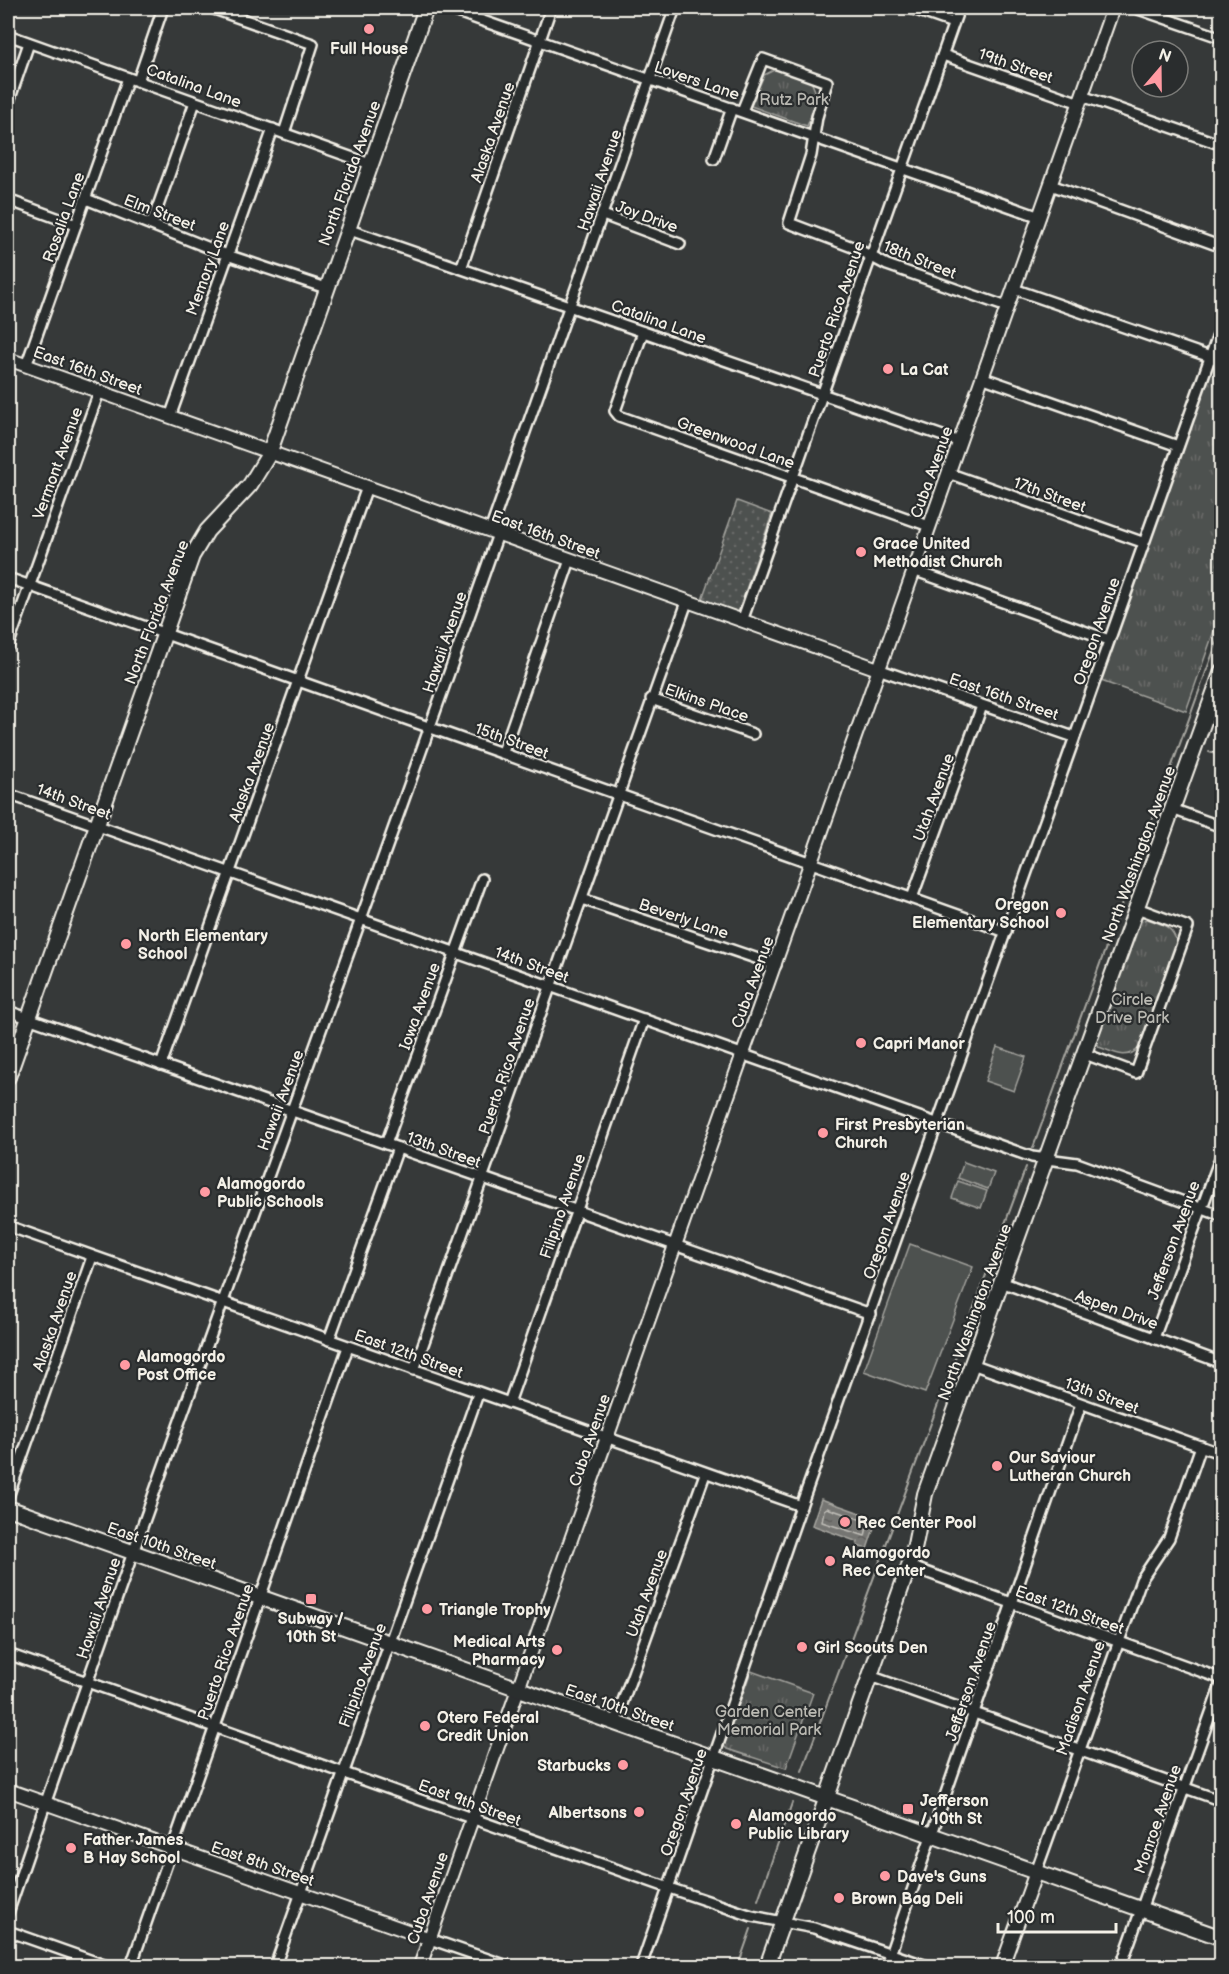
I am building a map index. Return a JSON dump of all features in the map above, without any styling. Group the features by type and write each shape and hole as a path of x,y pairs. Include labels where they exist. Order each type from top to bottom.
{"main road":[{"name":"North Florida Avenue","path":"8,1077 95,825 192,556 207,531 250,485 269,454 426,8"},
{"name":"North Washington Avenue","path":"767,1966 909,1566 925,1494 1221,671"},
{"name":"East 10th Street","path":"8,1508 1221,1938"}],"street":[{"path":"138,81 164,8"},
{"path":"211,8 313,44 284,133"},
{"name":"Lovers Lane","path":"446,8 1040,217"},
{"name":"Alaska Avenue","path":"462,266 551,8"},
{"name":"Hawaii Avenue","path":"8,1913 221,1302 293,1110 430,728 570,305 675,8"},
{"path":"910,8 953,23"},
{"name":"Puerto Rico Avenue","path":"742,621 959,8"},
{"name":"Cuba Avenue","path":"420,1966 520,1689 1113,8"},
{"path":"1135,8 1221,38"},
{"name":"Catalina Lane","path":"8,35 370,164"},
{"path":"8,104 29,43"},
{"name":"19th Street","path":"943,55 1221,145"},
{"path":"714,159 763,59 827,82 814,138"},
{"name":"Rosalia Lane","path":"26,366 128,78"},
{"path":"152,223 195,102"},
{"name":"Memory Lane","path":"170,417 273,129"},
{"name":"18th Street","path":"814,138 789,224 871,255 887,265 1006,307"},
{"path":"1051,185 1221,247"},
{"name":"Elm Street","path":"86,199 152,223 227,255 326,288"},
{"path":"8,201 76,225"},
{"name":"Joy Drive","path":"603,215 680,244"},
{"name":"Catalina Lane","path":"348,229 462,266 643,332 960,442"},
{"path":"1014,289 1221,360"},
{"name":"Oregon Avenue","path":"641,1966 801,1506 1221,324"},
{"name":"Greenwood Lane","path":"643,332 615,411 619,417 929,526"},
{"name":"East 16th Street","path":"8,359 269,454 1074,737"},
{"path":"984,378 1178,446"},
{"name":"Vermont Avenue","path":"8,646 99,392"},
{"name":"17th Street","path":"948,473 1142,542"},
{"name":"Alaska Avenue","path":"161,1065 367,488"},
{"path":"503,752 570,560"},
{"path":"913,570 1109,640"},
{"name":"15th Street","path":"8,578 1006,932"},
{"name":"Puerto Rico Avenue","path":"414,1370 687,602"},
{"name":"Elkins Place","path":"651,699 753,734"},
{"name":"Utah Avenue","path":"912,898 982,706"},
{"name":"14th Street","path":"8,794 937,1124 1047,1160 1077,1163 1221,1216"},
{"path":"1172,809 1221,826"},
{"name":"Iowa Avenue","path":"386,1144 482,879"},
{"name":"Beverly Lane","path":"582,899 776,965"},
{"path":"1085,1054 1136,1073 1188,927 1137,908"},
{"name":"13th Street","path":"8,1011 871,1314"},
{"name":"Filipino Avenue","path":"509,1403 644,1019"},
{"path":"329,1340 398,1148"},
{"name":"Jefferson Avenue","path":"1154,1338 1221,1153"},
{"name":"East 12th Street","path":"8,1226 478,1394 801,1506"},
{"name":"Alaska Avenue","path":"8,1497 92,1257"},
{"name":"Aspen Drive","path":"1001,1282 1221,1363"},
{"name":"Puerto Rico Avenue","path":"131,1966 348,1347"},
{"name":"13th Street","path":"972,1365 1221,1454"},
{"name":"Filipino Avenue","path":"275,1966 478,1394"},
{"name":"Jefferson Avenue","path":"886,1966 975,1715 1081,1404"},
{"name":"Madison Avenue","path":"1002,1966 1141,1580 1169,1538 1201,1446"},
{"name":"Utah Avenue","path":"615,1724 705,1474"},
{"name":"East 12th Street","path":"909,1566 1221,1680"},
{"name":"East 9th Street","path":"8,1653 669,1888 753,1916 814,1928 927,1966"},
{"path":"870,1676 1221,1801"},
{"name":"Monroe Avenue","path":"1120,1966 1221,1680"},
{"name":"East 8th Street","path":"8,1790 508,1966"},
{"path":"8,1931 107,1966"}],"green space":[{"name":"Rutz Park","path":"776,69 811,81 818,98 807,126 751,106 764,75"},
{"path":"1221,342 1221,611 1186,711 1101,681"},
{"path":"737,501 772,514 738,613 702,599"},
{"name":"Circle Drive Park","path":"1147,919 1170,929 1177,943 1140,1047 1126,1055 1099,1047 1097,1042 1141,921"},
{"path":"997,1047 1026,1057 1014,1091 985,1081"},
{"path":"964,1162 994,1173 988,1189 958,1178"},
{"path":"958,1181 987,1191 981,1208 952,1198"},
{"path":"910,1244 973,1267 925,1393 864,1371"},
{"name":"Garden Center Memorial Park","path":"751,1671 813,1693 786,1768 727,1749 724,1746"}],"water":[{"name":"Rec Center Pool","path":"821,1499 877,1519 867,1549 857,1546 858,1542 812,1525"}],"waterway":[{"path":"1033,1148 1222,628"},
{"path":"1209,752 1222,756"},
{"path":"802,1771 1026,1167"},
{"path":"758,1900 792,1803"},
{"path":"738,1966 751,1929"}],"place":[{"name":"Full House","path":"369,29"},
{"name":"La Cat","path":"888,369"},
{"name":"Grace United Methodist Church","path":"861,552"},
{"name":"Oregon Elementary School","path":"1061,913"},
{"name":"North Elementary School","path":"126,944"},
{"name":"Capri Manor","path":"861,1043"},
{"name":"First Presbyterian Church","path":"823,1133"},
{"name":"Alamogordo Public Schools","path":"205,1192"},
{"name":"Alamogordo Post Office","path":"125,1365"},
{"name":"Our Saviour Lutheran Church","path":"997,1466"},
{"name":"Rec Center Pool","path":"845,1522"},
{"name":"Alamogordo Rec Center","path":"830,1561"},
{"name":"Subway / 10th St","path":"311,1599"},
{"name":"Triangle Trophy","path":"427,1609"},
{"name":"Girl Scouts Den","path":"802,1647"},
{"name":"Medical Arts Pharmacy","path":"557,1650"},
{"name":"Otero Federal Credit Union","path":"425,1726"},
{"name":"Starbucks","path":"623,1765"},
{"name":"Jefferson / 10th St","path":"908,1809"},
{"name":"Albertsons","path":"639,1812"},
{"name":"Alamogordo Public Library","path":"736,1824"},
{"name":"Father James B Hay School","path":"71,1848"},
{"name":"Dave's Guns","path":"885,1876"},
{"name":"Brown Bag Deli","path":"839,1898"}]}
